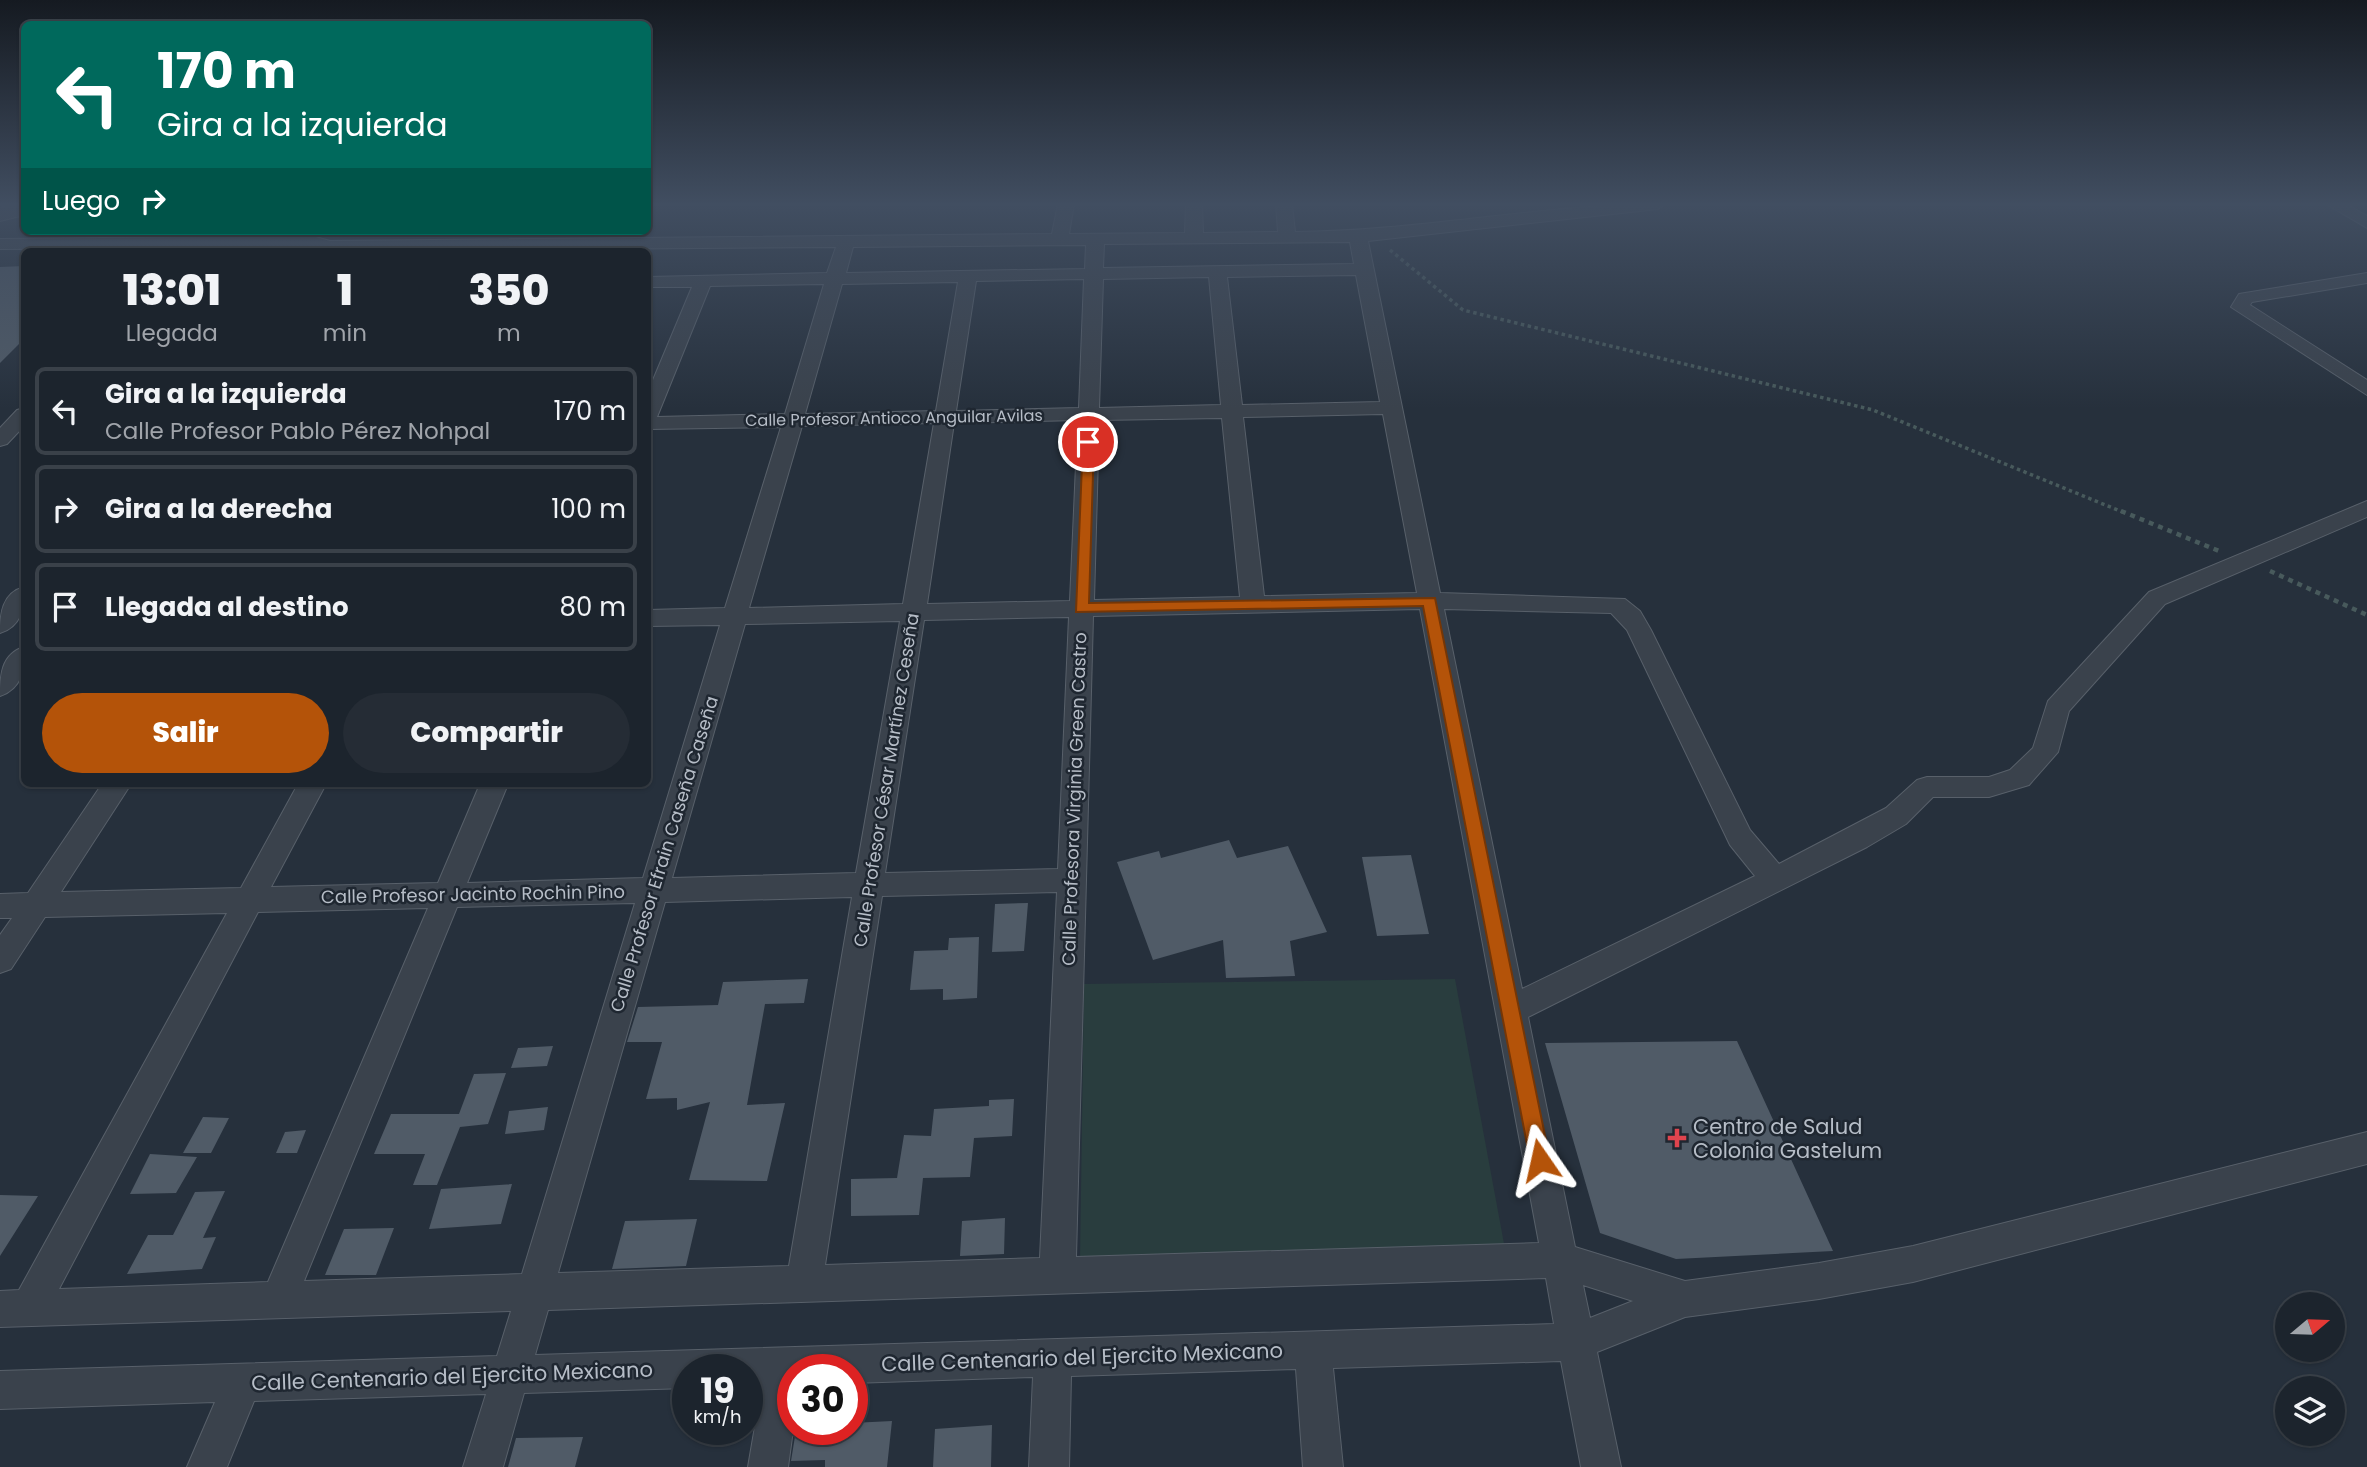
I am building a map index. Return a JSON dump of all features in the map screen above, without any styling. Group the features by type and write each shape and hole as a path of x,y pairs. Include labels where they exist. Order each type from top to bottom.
{"street":[{"name":"Calle Profesor Efrain Caseña Caseña","path":"483,1467 837,272"},
{"path":"651,282 1189,272"},
{"path":"1217,272 1253,605"},
{"path":"1365,272 1601,1467"},
{"name":"Calle Profesora Virginia Green Castro","path":"1057,1276 1094,274"},
{"name":"Calle Profesor César Martínez Ceseña","path":"803,1284 968,276"},
{"path":"2367,278 2246,298 2240,307 2367,389"},
{"path":"651,408 703,281"},
{"name":"Calle Profesor Antioco Anguilar Avilas","path":"651,423 1392,408"},
{"path":"7,437 21,418"},
{"path":"1511,1010 1775,880 1896,816 1927,787 1989,787 2019,778 2045,752 2057,708 2157,598 2242,560 2340,523 2367,508"},
{"path":"0,625 21,599"},
{"path":"651,618 1430,601 1616,605 1631,617 1639,630 1740,837 1775,880"},
{"path":"0,631 21,631"},
{"path":"0,687 21,660"},
{"path":"0,960 115,787"},
{"path":"15,1309 249,900 310,787"},
{"path":"278,1301 493,787"},
{"name":"Calle Profesor Jacinto Rochin Pino","path":"0,906 1071,880"},
{"path":"1576,1342 1685,1298 1819,1281 1913,1264 2367,1148"},
{"path":"15,1309 1560,1260 1685,1298"},
{"name":"Calle Centenario del Ejercito Mexicano","path":"868,1364 1576,1342"},
{"path":"1313,1350 1323,1467"},
{"path":"1049,1467 1053,1358"},
{"name":"Calle Centenario del Ejercito Mexicano","path":"0,1390 777,1366"},
{"path":"207,1467 242,1383"},
{"path":"768,1467 777,1410"}],"path":[{"path":"1413,272 1463,310 1873,410 2242,560 2367,615"}],"green space":[{"path":"1455,979 1505,1249 1080,1262 1084,984"}],"building":[{"path":"0,272 21,272 21,342 0,363"},
{"path":"1229,840 1237,858 1288,846 1327,932 1290,941 1295,976 1226,978 1223,940 1153,960 1117,862 1159,851 1161,858"},
{"path":"1411,855 1429,934 1377,936 1362,857"},
{"path":"1028,903 1024,951 992,952 995,904"},
{"path":"979,937 977,998 943,1000 943,989 910,990 914,951 948,950 949,938"},
{"path":"808,979 804,1003 765,1004 747,1105 785,1103 767,1181 689,1180 710,1102 677,1110 677,1098 646,1099 662,1042 627,1042 638,1007 718,1005 723,982"},
{"name":"Centro de Salud Colonia Gastelum","path":"1737,1041 1833,1251 1676,1259 1600,1233 1545,1043"},
{"path":"553,1046 547,1066 511,1068 518,1048"},
{"path":"506,1073 488,1124 460,1127 437,1185 413,1185 425,1154 374,1154 391,1114 459,1114 474,1074"},
{"path":"1014,1099 1012,1136 974,1138 970,1177 923,1178 919,1215 851,1216 851,1179 897,1178 904,1135 931,1136 934,1109 989,1106 989,1100"},
{"path":"548,1107 544,1130 505,1134 509,1111"},
{"path":"203,1117 229,1118 211,1153 183,1153"},
{"path":"306,1130 297,1153 276,1153 285,1132"},
{"path":"150,1154 197,1157 176,1193 130,1194"},
{"path":"512,1184 501,1224 429,1229 441,1189"},
{"path":"225,1191 203,1238 216,1237 202,1269 127,1274 148,1235 173,1235 195,1192"},
{"path":"0,1195 38,1196 0,1256"},
{"path":"1005,1218 1004,1254 960,1256 962,1221"},
{"path":"697,1219 686,1266 612,1269 625,1221"},
{"path":"394,1228 376,1275 325,1275 344,1229"},
{"path":"892,1421 887,1467 825,1467 825,1460 791,1461 794,1445 868,1445 868,1422"},
{"path":"992,1425 991,1467 933,1467 935,1429"},
{"path":"583,1437 575,1467 508,1467 516,1438"}],"place":[{"name":"Centro de Salud Colonia Gastelum","path":"1677,1138"}],"route":[{"path":"1088,442 1082,608 1430,601 1540,1160"}]}
